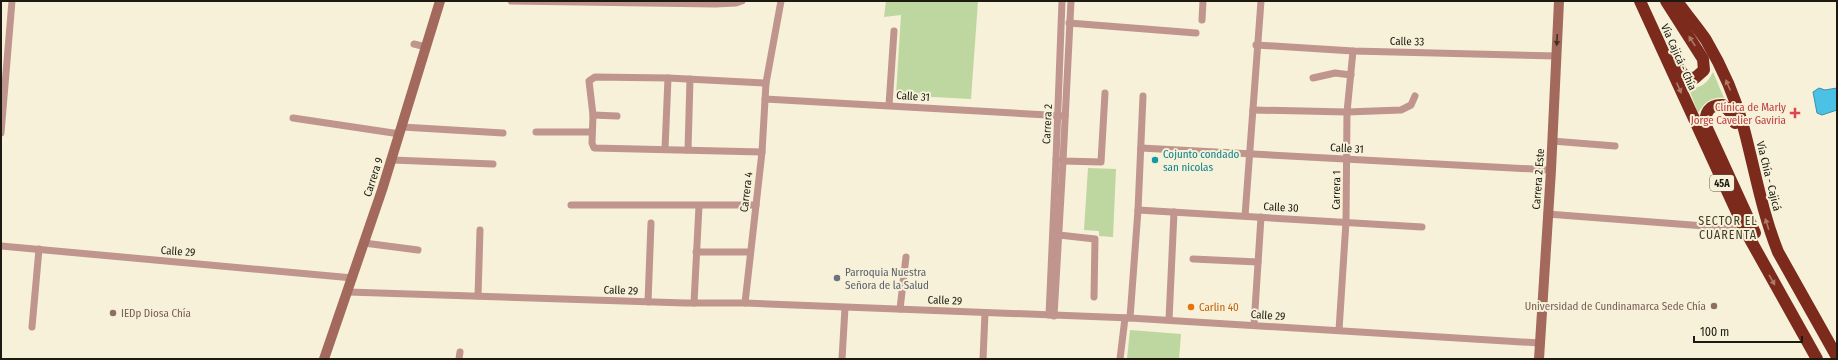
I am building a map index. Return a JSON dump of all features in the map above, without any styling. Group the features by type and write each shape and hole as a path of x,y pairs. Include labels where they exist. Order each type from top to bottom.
{"highway":[{"name":"Vía Cajicá - Chía","path":"1640,1 1746,232 1760,260 1817,359"},
{"path":"1649,22 1661,31 1684,75 1691,78 1702,74 1705,66 1703,59 1666,1"},
{"name":"Vía Chía - Cajicá","path":"1677,1 1705,40 1714,56 1737,108 1766,220 1778,252 1837,357"},
{"path":"1750,156 1741,144 1732,114 1729,109 1723,105 1711,107 1704,117 1706,126 1759,241 1760,260"}],"main road":[{"name":"Carrera 9","path":"324,359 353,278 392,160 440,1"},
{"name":"Carrera 2 Este","path":"1539,359 1547,214 1551,170 1559,1"}],"street":[{"path":"1,133 12,1"},
{"path":"511,1 715,4 736,3 742,1"},
{"name":"Carrera 4","path":"745,303 762,152 766,83 781,1"},
{"name":"Carrera 2","path":"1062,1 1060,55 1062,116"},
{"path":"1052,316 1059,235 1062,116 1068,55 1071,1"},
{"path":"1202,20 1203,1"},
{"path":"1245,216 1256,45 1261,1"},
{"path":"1069,24 1196,33"},
{"path":"889,105 894,31"},
{"path":"414,44 426,47"},
{"name":"Calle 33","path":"1256,45 1353,51 1556,56"},
{"name":"Carrera 1","path":"1339,330 1346,222 1348,158 1347,112 1353,51"},
{"path":"1060,55 1068,55"},
{"path":"1313,78 1335,73 1351,75"},
{"path":"762,152 593,147 593,115 589,81 595,76 766,83"},
{"path":"665,149 668,78"},
{"path":"688,150 690,79"},
{"path":"1060,160 1101,162 1105,94"},
{"path":"1120,359 1128,318 1138,210 1143,96"},
{"path":"1253,110 1347,112 1401,110 1411,105 1414,96"},
{"name":"Calle 31","path":"765,99 1062,116"},
{"path":"593,115 617,116"},
{"path":"293,118 401,130 503,134"},
{"path":"536,132 592,132"},
{"path":"1552,142 1615,146"},
{"name":"Calle 31","path":"1141,148 1551,170"},
{"path":"392,160 493,164"},
{"path":"1052,316 1054,194 1060,160"},
{"path":"571,205 756,205"},
{"path":"694,303 699,206"},
{"name":"Calle 30","path":"1138,210 1422,227"},
{"path":"1168,320 1174,212"},
{"path":"1547,214 1731,228 1746,232"},
{"path":"1254,325 1260,217"},
{"path":"648,302 651,223"},
{"path":"478,296 480,230"},
{"path":"1059,235 1095,239 1094,297"},
{"path":"364,243 418,250"},
{"name":"Calle 29","path":"1,246 353,278"},
{"path":"32,327 40,249"},
{"path":"696,252 750,252"},
{"path":"900,309 906,257"},
{"path":"1194,259 1258,262"},
{"name":"Calle 29","path":"348,292 648,302 745,303 1128,318 1540,343"},
{"path":"842,359 845,308"},
{"path":"983,359 986,312"}],"green space":[{"path":"886,1 978,1 971,99 896,95 901,15 884,17"},
{"path":"1713,72 1724,98 1715,98 1708,101 1698,113 1689,89 1704,84"},
{"path":"1088,168 1116,169 1113,237 1099,236 1099,231 1084,230"},
{"path":"1130,330 1181,334 1179,359 1127,359"}],"water":[{"path":"1819,88 1825,90 1837,88 1837,110 1822,115 1817,113 1813,92"}],"place":[{"name":"Clínica de Marly Jorge Cavelier Gaviria","path":"1795,113"},
{"name":"Cojunto condado san nicolas","path":"1155,160"},
{"name":"Parroquia Nuestra Señora de la Salud","path":"837,278"},
{"name":"Universidad de Cundinamarca Sede Chía","path":"1714,306"},
{"name":"Carlin 40","path":"1191,307"},
{"name":"IEDp Diosa Chía","path":"113,313"}],"district":[{"name":"SECTOR EL CUARENTA","path":"1728,228"}]}
